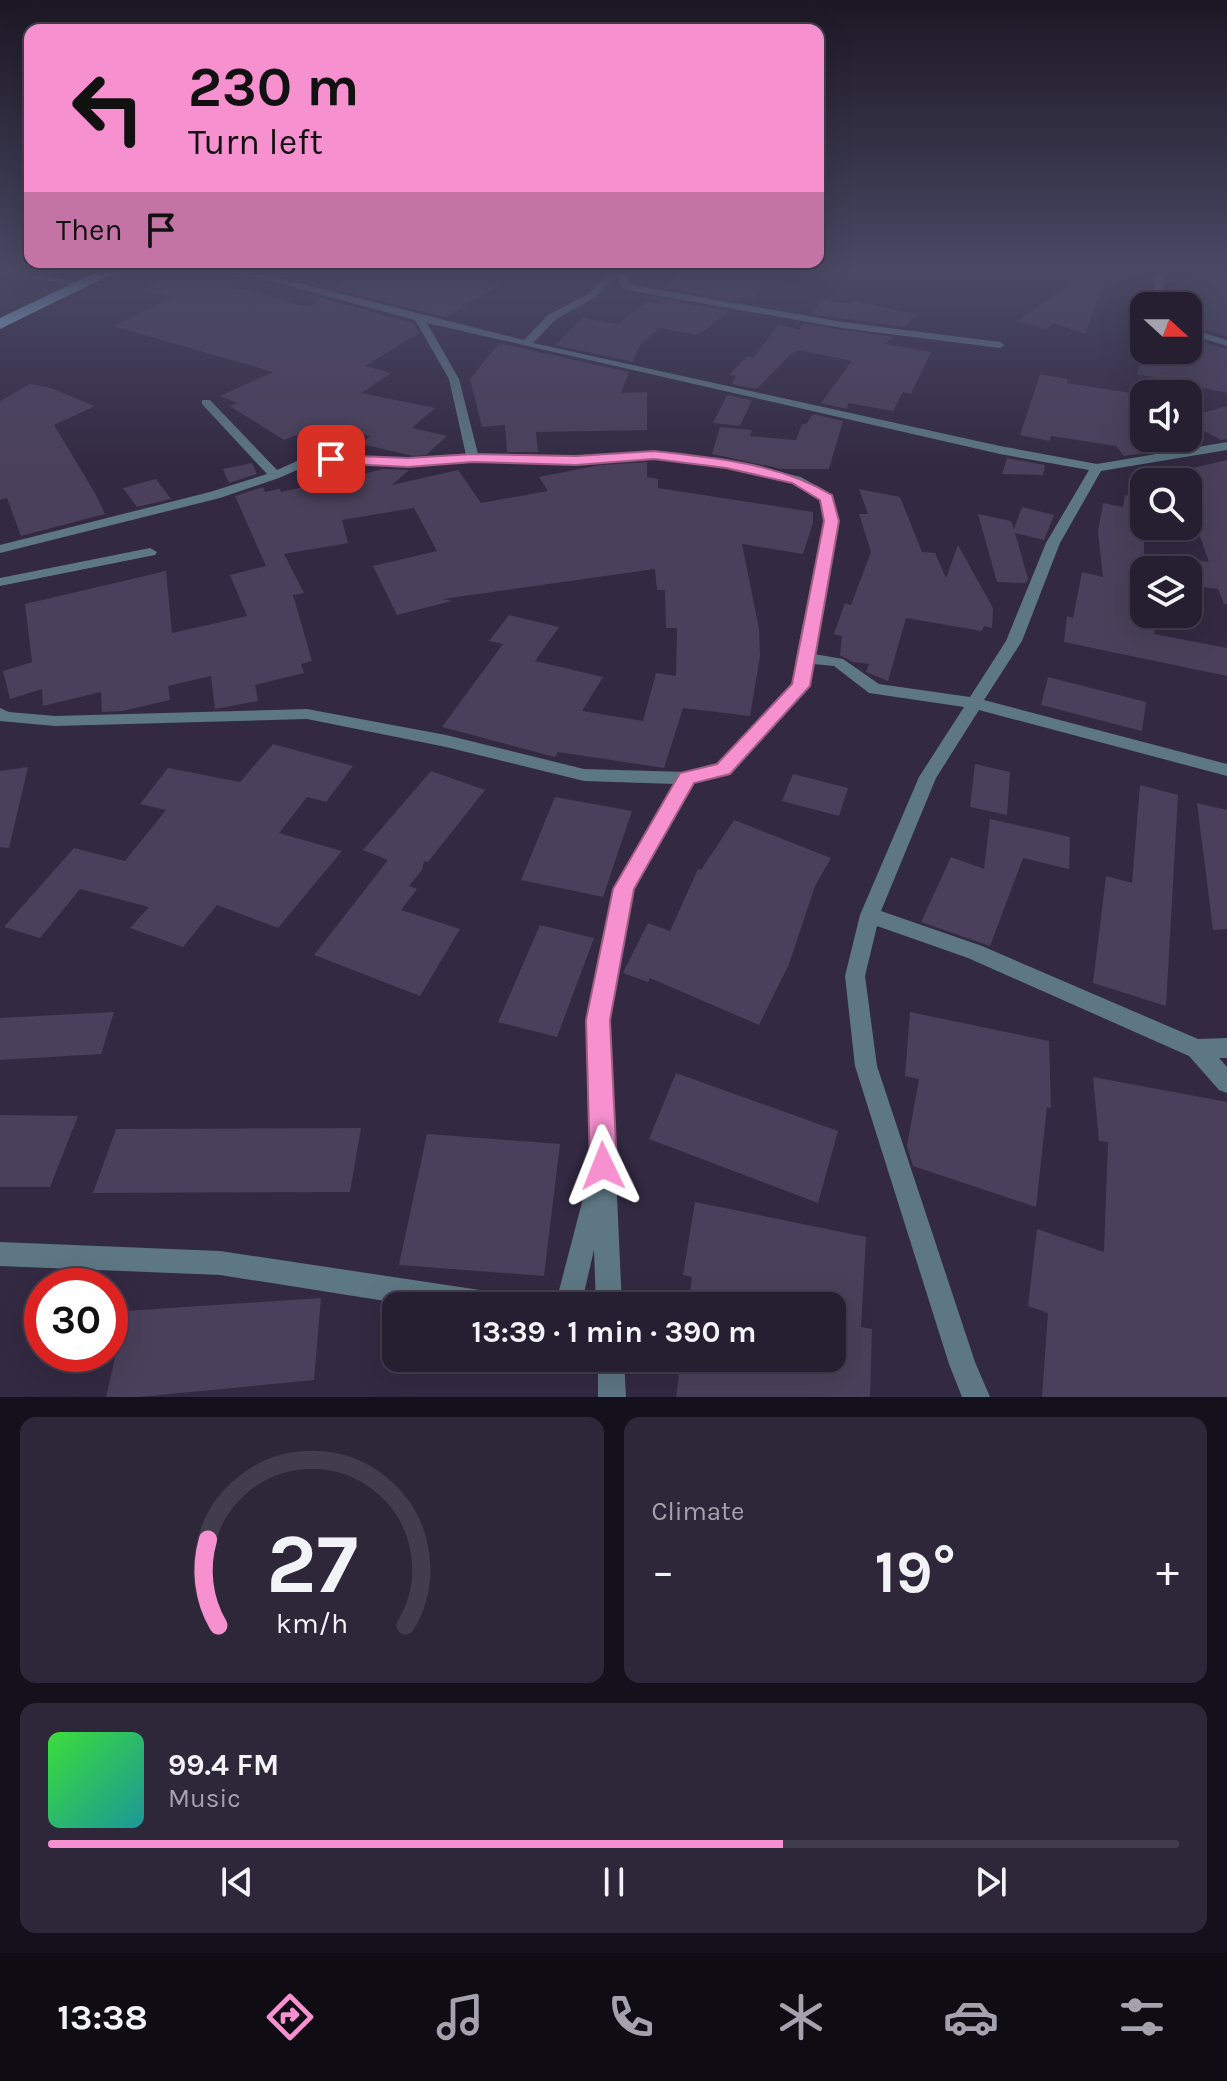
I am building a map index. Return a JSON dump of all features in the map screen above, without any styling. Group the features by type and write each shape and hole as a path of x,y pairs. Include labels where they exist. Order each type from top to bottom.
{"street":[{"path":"430,337 454,379 473,458"},
{"path":"498,337 1000,450 1097,468 1227,446"},
{"path":"527,343 533,337"},
{"path":"938,337 1000,345"},
{"path":"206,402 275,475"},
{"path":"0,549 215,495 275,475 313,458 408,463 473,458 576,460 654,455 726,463 797,480 827,498 831,521 801,686 723,769 687,778 584,775 446,741 307,714 55,721 5,717 0,713"},
{"path":"976,1397 962,1364 866,1066 855,976 870,915 928,777 1014,641 1053,543 1097,468"},
{"path":"0,582 150,552"},
{"path":"804,658 838,662 875,689 974,703 1227,770"},
{"path":"608,1292 598,1020 624,889 687,778"},
{"path":"870,915 975,952 1197,1049 1227,1083"},
{"path":"1197,1049 1227,1048"},
{"path":"572,1292 603,1166"},
{"path":"0,1254 220,1263 409,1292"},
{"path":"611,1372 612,1397"}],"building":[{"path":"152,337 412,337 365,366 391,373 361,393 435,408 412,428 447,436 426,455 413,456 361,444 370,436 323,425 284,440 230,406 237,403 220,396 273,372"},
{"path":"563,337 649,337 640,345 633,362 555,345"},
{"path":"769,337 893,337 885,344 931,352 911,394 903,392 893,411 848,403 847,409 821,403 852,361 798,350 757,389 732,384 736,376 729,375 747,356 753,358"},
{"path":"1202,341 1227,349 1227,393 1202,388 1202,380 1165,380 1137,374 1141,364 1202,364"},
{"path":"499,343 629,372 621,393 647,392 647,430 536,432 538,452 507,452 505,425 482,427 470,379"},
{"path":"1040,374 1068,379 1067,383 1130,393 1130,452 1144,453 1124,456 1116,446 1051,436 1050,441 1020,435"},
{"path":"30,384 51,388 95,406 54,425 105,514 21,536 7,498 0,500 0,401"},
{"path":"727,395 752,400 740,426 713,423"},
{"path":"1227,406 1227,439 1221,440 1202,430 1202,413"},
{"path":"813,414 843,421 829,469 782,469 712,454 720,427 752,430 750,436 796,440 802,424 806,424"},
{"path":"1007,458 1045,465 1043,475 1002,474"},
{"path":"1227,460 1227,604 1224,604 1218,589 1202,587 1202,561 1209,562 1201,540 1202,468 1192,468"},
{"path":"647,462 647,477 658,479 658,488 813,512 813,523 803,554 742,544 759,629 760,656 750,716 683,708 664,768 558,752 555,757 442,727 503,644 489,641 509,615 559,627 535,661 603,677 582,711 643,721 656,673 676,676 677,628 666,628 665,590 657,590 655,569 443,599 452,601 397,615 373,566 437,551 414,508 342,520 348,543 284,554 304,593 293,595 312,661 301,664 304,673 255,685 258,701 215,709 211,676 168,686 170,700 122,711 102,712 101,692 43,706 42,689 10,699 3,671 32,662 25,604 166,571 172,633 247,616 230,575 266,566 235,496 263,487 265,492 280,489 281,492 384,469 409,470 392,485 458,470 481,503 548,491 539,477 600,465"},
{"path":"252,463 257,474 229,483 223,469"},
{"path":"156,479 171,499 137,507 123,488"},
{"path":"859,489 900,497 922,552 935,553 946,578 958,545 993,608 992,628 984,626 982,631 906,618 888,681 866,672 869,664 853,662 840,655 842,636 834,634 845,603 851,605 871,552 859,514 868,514"},
{"path":"1125,495 1130,496 1130,540 1144,540 1144,556 1130,556 1130,628 1155,628 1154,634 1227,648 1227,676 1064,642 1067,616 1073,618 1082,572 1103,577 1098,532 1103,503 1123,507"},
{"path":"1022,507 1054,515 1044,540 1015,533 1028,579 1026,583 997,582 978,514 1011,521 1014,529"},
{"path":"1048,677 1146,702 1142,731 1041,705"},
{"path":"273,744 353,766 326,802 307,797 279,833 342,851 278,928 217,905 183,947 130,928 149,907 80,889 40,938 4,927 74,848 125,861 166,810 140,804 168,768 240,782"},
{"path":"975,764 1010,772 1007,815 970,807"},
{"path":"28,767 9,848 0,847 0,771"},
{"path":"431,771 485,790 428,862 424,861 422,870 409,886 417,889 401,910 460,929 420,996 314,955 388,860 363,850"},
{"path":"793,774 848,788 839,816 782,801"},
{"path":"1140,785 1178,795 1166,1006 1093,983 1106,876 1132,883"},
{"path":"555,797 632,811 603,897 521,880"},
{"path":"1197,803 1227,810 1227,929 1213,930"},
{"path":"990,819 1070,837 1069,869 1023,858 990,946 921,922 951,857 984,869"},
{"path":"734,820 831,858 815,886 789,964 759,1025 650,978 648,982 623,973 648,923 670,931 698,869 701,870"},
{"path":"540,925 594,938 557,1037 498,1022"},
{"path":"114,1012 101,1054 0,1060 0,1018"},
{"path":"910,1012 1049,1041 1051,1108 1047,1107 1036,1207 913,1166 907,1146 919,1079 905,1076"},
{"path":"676,1073 838,1131 818,1203 649,1139"},
{"path":"1093,1077 1227,1102 1227,1397 1042,1397 1048,1313 1028,1306 1037,1229 1104,1252 1108,1142 1099,1141"},
{"path":"0,1115 78,1116 50,1187 0,1187"},
{"path":"361,1128 350,1192 93,1193 116,1129"},
{"path":"427,1134 560,1144 544,1276 399,1265"},
{"path":"695,1202 866,1237 861,1327 872,1329 870,1397 676,1397 679,1372 846,1372 846,1292 690,1292 692,1277 683,1275"},
{"path":"321,1298 314,1380 139,1397 106,1397 112,1372 128,1372 128,1311"}],"route":[{"path":"331,459 408,463 473,458 576,460 654,455 726,463 797,480 827,498 831,521 801,686 723,769 687,778 624,889 598,1020 603,1166"}]}
